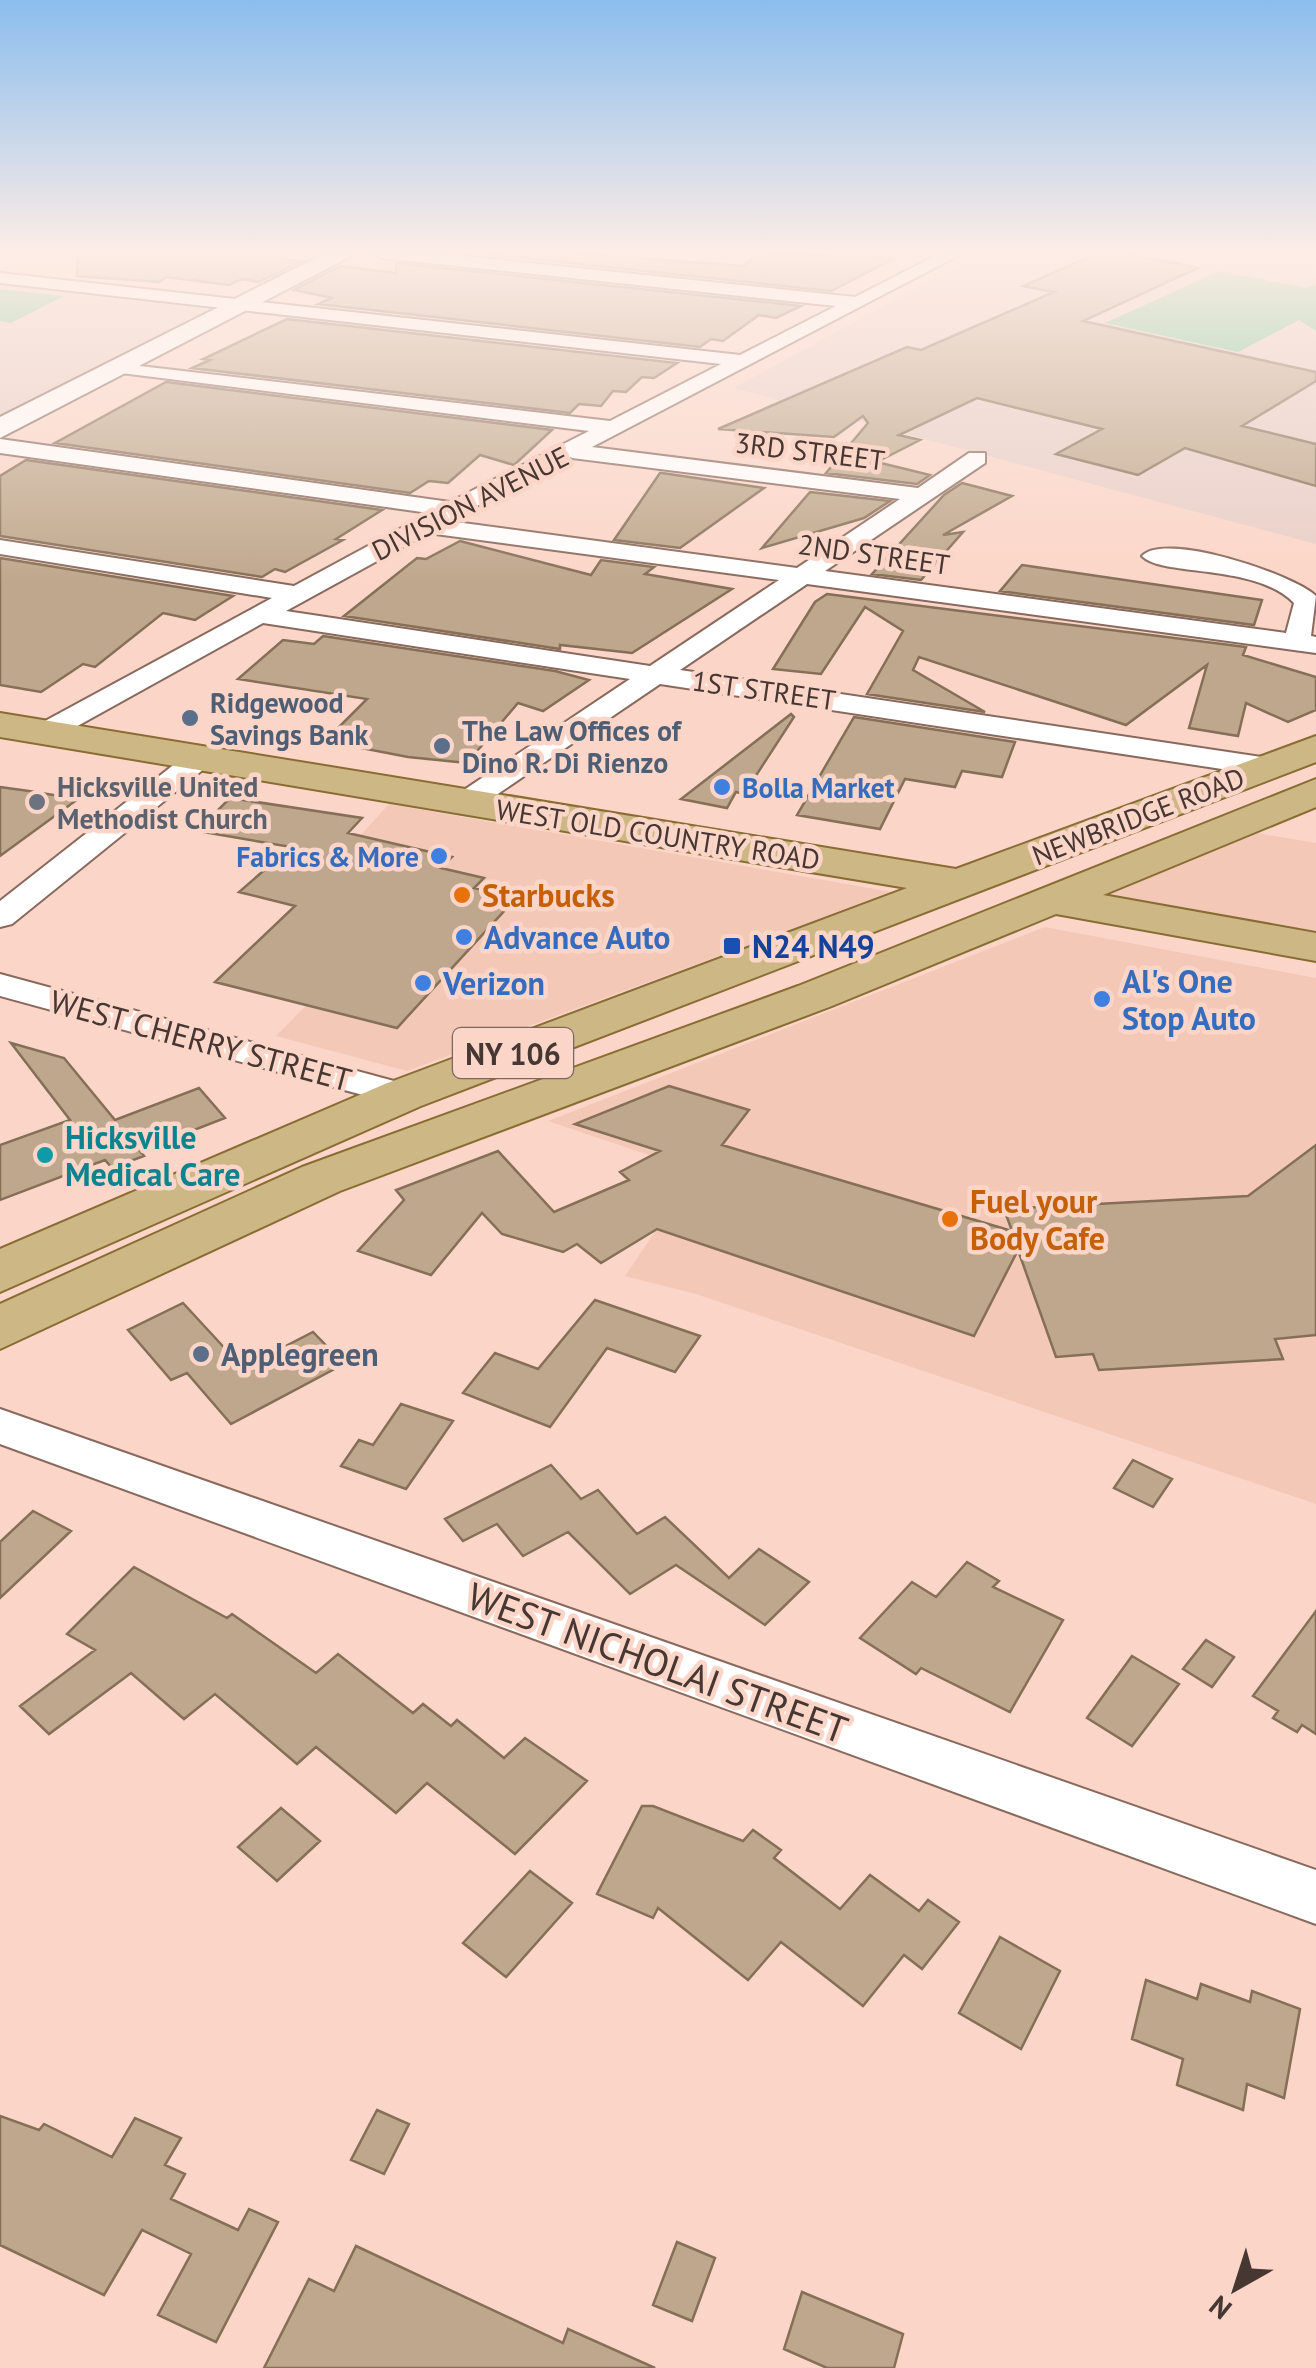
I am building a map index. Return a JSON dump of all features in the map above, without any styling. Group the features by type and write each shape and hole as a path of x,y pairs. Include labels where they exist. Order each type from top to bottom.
{"main road":[{"path":"0,429 128,364"},
{"name":"WEST OLD COUNTRY ROAD","path":"0,725 959,883 1316,947"},
{"name":"NEWBRIDGE ROAD","path":"959,883 1316,748"},
{"name":"NEWBRIDGE ROAD","path":"1054,900 1316,792"},
{"name":"NY 106","path":"0,1328 259,1208 403,1122 959,883"},
{"name":"NY 106","path":"403,1122 815,996 1054,900"},
{"path":"0,1272 354,1117 403,1122"}],"street":[{"name":"DIVISION AVENUE","path":"44,733 424,524 738,364"},
{"path":"121,367 616,428"},
{"path":"0,446 453,509"},
{"name":"3RD STREET","path":"572,451 922,495"},
{"path":"466,802 977,458"},
{"name":"2ND STREET","path":"424,524 1307,643"},
{"path":"0,548 297,594"},
{"path":"1154,556 1235,568 1301,592 1307,602 1307,643"},
{"name":"1ST STREET","path":"258,615 1268,767"},
{"path":"0,916 200,758"},
{"name":"WEST CHERRY STREET","path":"0,985 403,1122"},
{"name":"WEST NICHOLAI STREET","path":"0,1426 1316,1897"}],"shaded area":[{"path":"0,364 105,364 0,416"},
{"path":"779,364 1316,364 1316,544 734,388"},
{"path":"389,804 892,892 407,1071 276,1036 381,930 294,908"},
{"path":"1227,828 1316,843 1316,947 1054,900"},
{"path":"1045,927 1316,978 1316,1504 696,1294 625,1276 696,1171 548,1121"}],"building":[{"path":"202,364 676,364 654,378 642,377 626,392 613,391 601,406 579,404 570,413 192,368"},
{"path":"869,364 1277,364 1316,372 1316,381 1242,426 1316,444 1316,486 1185,448 1138,475 1056,454 1102,429 977,398 899,435 920,440 877,462 930,475 917,484 826,473 868,423 863,416 834,437 718,429"},
{"path":"166,382 552,430 514,465 480,455 448,483 429,481 410,493 55,443"},
{"path":"26,460 382,510 336,539 343,540 285,572 275,569 262,577 0,536 0,476"},
{"path":"660,473 764,488 680,548 614,540"},
{"path":"962,483 1012,496 943,535 963,532 921,580 872,574 944,495"},
{"path":"810,492 890,501 864,518 762,548"},
{"path":"460,541 591,575 601,560 654,567 645,574 732,589 632,653 560,645 560,649 344,616 417,558 426,559"},
{"path":"0,558 233,596 195,620 163,613 95,667 83,664 41,692 0,685"},
{"path":"1022,565 1262,600 1254,625 1000,591"},
{"path":"827,594 1246,647 1243,655 1316,677 1316,710 1288,722 1246,703 1238,736 1189,728 1207,665 1126,725 919,657 913,670 985,712 867,694 903,631 865,607 821,674 773,669 815,602"},
{"path":"323,636 555,671 589,680 543,711 518,703 467,763 408,757 325,741 367,699 238,679 283,640 314,644"},
{"path":"791,714 794,717 744,794 736,792 727,808 681,799"},
{"path":"854,717 1015,742 1002,777 962,771 955,787 905,779 880,829 797,815"},
{"path":"0,787 29,791 78,799 0,856"},
{"path":"230,798 362,818 348,833 452,857 441,868 484,878 474,888 516,898 397,1028 215,982 295,906 239,892 291,847 197,831"},
{"path":"11,1043 64,1058 115,1120 199,1088 225,1118 140,1151 144,1156 112,1168 105,1160 0,1200 0,1145 70,1120"},
{"path":"669,1086 749,1110 722,1145 1012,1231 1004,1209 1248,1196 1316,1145 1316,1335 1275,1339 1283,1359 1099,1370 1093,1354 1056,1357 1018,1250 974,1336 657,1229 601,1263 577,1244 563,1252 502,1234 482,1213 431,1275 358,1251 404,1200 396,1190 498,1151 554,1212 629,1180 620,1172 660,1151 575,1124"},
{"path":"595,1300 700,1336 675,1372 607,1348 550,1427 463,1393 495,1353 538,1369"},
{"path":"183,1303 243,1368 313,1332 344,1364 231,1424 187,1373 171,1380 128,1330"},
{"path":"401,1404 453,1421 406,1489 341,1466 359,1440 373,1445"},
{"path":"1133,1460 1172,1479 1153,1507 1114,1488"},
{"path":"551,1465 581,1499 598,1490 637,1534 665,1517 729,1578 759,1549 809,1582 765,1625 676,1565 630,1594 568,1532 523,1556 497,1524 463,1541 445,1519"},
{"path":"33,1511 71,1531 0,1598 0,1542"},
{"path":"967,1562 999,1581 993,1587 1063,1620 1010,1712 921,1668 916,1674 860,1638 912,1582 936,1597"},
{"path":"134,1567 227,1618 232,1614 316,1673 338,1654 413,1713 423,1704 451,1726 457,1720 504,1758 525,1738 587,1781 515,1854 427,1783 396,1813 316,1747 297,1764 215,1694 184,1719 131,1673 49,1734 20,1706 95,1650 67,1634"},
{"path":"1316,1611 1316,1734 1302,1725 1297,1732 1273,1718 1278,1711 1253,1696"},
{"path":"1206,1640 1234,1657 1212,1687 1183,1669"},
{"path":"1132,1656 1179,1684 1132,1746 1087,1718"},
{"path":"642,1806 653,1806 743,1841 753,1830 781,1850 774,1858 840,1909 870,1875 919,1911 928,1900 959,1922 922,1969 904,1955 863,2006 781,1942 748,1980 658,1908 653,1918 597,1894"},
{"path":"281,1808 320,1841 277,1881 238,1847"},
{"path":"530,1871 572,1903 506,1977 463,1943"},
{"path":"1000,1937 1060,1971 1021,2049 959,2013"},
{"path":"1146,1980 1197,1999 1201,1984 1250,2002 1252,1991 1300,2009 1284,2098 1247,2084 1243,2110 1177,2085 1183,2059 1132,2039"},
{"path":"377,2110 409,2124 384,2174 351,2160"},
{"path":"0,2116 39,2130 44,2124 112,2157 135,2118 181,2138 165,2165 185,2174 171,2199 238,2230 249,2209 278,2222 216,2342 158,2315 191,2254 142,2230 104,2295 0,2245"},
{"path":"677,2242 715,2258 692,2321 653,2305"},
{"path":"356,2246 563,2343 568,2329 655,2368 264,2368 309,2279 334,2291"},
{"path":"802,2292 903,2334 894,2368 827,2368 784,2349"}],"place":[{"name":"Ridgewood Savings Bank","path":"190,718"},
{"name":"The Law Offices of Dino R. Di Rienzo","path":"442,746"},
{"name":"Bolla Market","path":"722,787"},
{"name":"Hicksville United Methodist Church","path":"37,802"},
{"name":"Fabrics & More","path":"439,856"},
{"name":"Starbucks","path":"462,895"},
{"name":"Advance Auto","path":"464,937"},
{"name":"N24 N49","path":"732,946"},
{"name":"Verizon","path":"423,983"},
{"name":"Al's One Stop Auto","path":"1102,999"},
{"name":"Hicksville Medical Care","path":"45,1155"},
{"name":"Fuel your Body Cafe","path":"950,1219"},
{"name":"Applegreen","path":"201,1354"}]}
